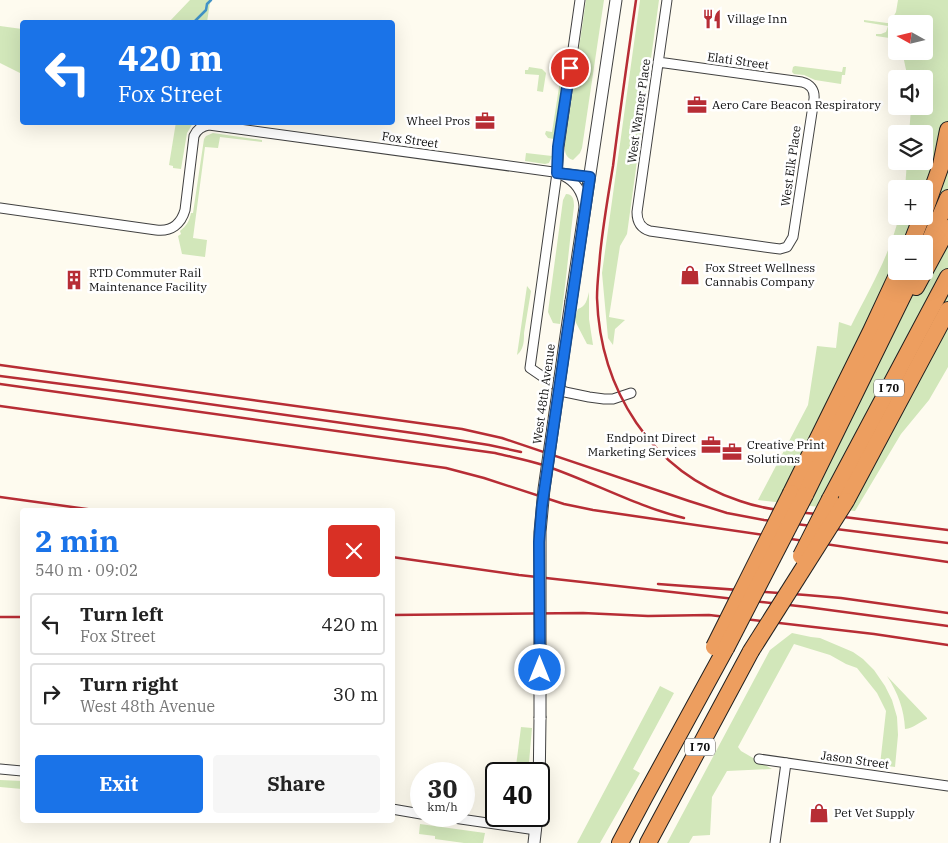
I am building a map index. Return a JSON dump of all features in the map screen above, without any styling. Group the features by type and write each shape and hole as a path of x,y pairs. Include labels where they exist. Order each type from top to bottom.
{"highway":[{"path":"933,190 941,165 948,130"},
{"path":"932,235 948,198"},
{"name":"I 70","path":"620,843 690,713 720,648 798,494 948,228"},
{"name":"I 70","path":"648,843 751,651 838,500 948,277"},
{"path":"798,494 895,280"},
{"path":"845,413 911,280"},
{"path":"838,500 948,310"},
{"path":"610,843 644,798"}],"street":[{"name":"West 48th Avenue","path":"580,0 558,147 557,173 530,368 565,392 597,399 613,399 631,392"},
{"name":"West 48th Avenue","path":"539,762 540,532 544,489 616,0"},
{"name":"West Warner Place","path":"667,0 637,216 639,224 650,231 780,249 787,247"},
{"name":"Elati Street","path":"658,62 802,82 812,88"},
{"name":"West Elk Place","path":"787,247 793,238 814,96 812,88"},
{"name":"Fox Street","path":"0,208 166,230 176,225 183,216 194,136 199,129 206,125 590,177"},
{"path":"557,173 570,179 578,188 583,198 585,211"},
{"name":"Jason Street","path":"759,759 948,786"},
{"path":"774,843 786,763"},
{"path":"0,769 20,771"},
{"path":"395,810 410,812"},
{"path":"475,821 536,830"},
{"path":"534,843 536,827"}],"green space":[{"path":"190,0 212,0 207,20 171,20"},
{"path":"586,0 604,0 582,148 573,160 567,156 565,146"},
{"path":"640,0 659,0 627,234 620,246 609,317 625,320 615,329 613,345 608,338 602,273"},
{"path":"898,0 948,0 948,367 929,400 901,434 855,511 758,500 808,405 817,346 836,348 839,322 851,326 888,250 888,280 933,280 933,235 893,235 896,225 933,225 933,180 906,180 906,170 933,170 933,125 910,125 911,115 933,115 933,70 906,70 904,60 933,60 933,15 894,15"},
{"path":"864,20 888,23 888,26 864,22"},
{"path":"0,26 20,29 20,73 0,63"},
{"path":"888,26 888,38 876,36 876,34 886,32"},
{"path":"795,66 842,72 843,67 846,67 845,75 842,75 841,84 794,74 792,72"},
{"path":"529,67 542,69 546,73 543,92 537,91 539,75 525,74 525,70 528,70"},
{"path":"558,75 561,75 563,78 554,139 548,138 545,134 546,131 552,132 560,81 554,80"},
{"path":"176,125 192,125 187,133 181,169 173,168 173,166 169,165"},
{"path":"213,133 262,140 262,142 220,137 218,148 205,147 193,238 207,240 205,257 182,254 178,236 181,234 180,231 187,223 191,213 193,213 204,139"},
{"path":"526,153 552,156 549,163 545,164 525,161"},
{"path":"566,194 572,196 574,206 560,324 553,323 548,312 563,200"},
{"path":"527,286 531,291 524,342 517,355"},
{"path":"589,292 589,319 593,345 587,344 574,319 578,309 586,302"},
{"path":"792,633 820,638 853,652 874,670 892,700 897,717 898,735 895,767 880,765 886,711 877,693 857,668 830,655 794,644 738,747 741,751 772,769 727,771 712,797 710,835 693,836 689,843 667,843 770,650"},
{"path":"887,676 927,719 905,729 900,701"},
{"path":"660,686 674,693 633,769 640,773 600,843 577,843"},
{"path":"521,727 532,728 529,762 517,762"},
{"path":"0,780 20,781 20,789 0,787"},
{"path":"420,827 442,827 485,833 483,843 464,843 435,839 435,836 419,834"}],"waterway":[{"path":"196,20 206,10 207,4 211,0"}],"railway":[{"path":"636,0 603,233 597,298 600,332 608,364 620,395 636,423 656,448 681,470 708,488 740,501 783,511 948,530"},
{"path":"0,365 462,429 502,438 727,513 764,520 948,543"},
{"path":"0,376 427,435 521,452"},
{"path":"0,384 495,453 543,465 648,507 684,518"},
{"path":"0,406 446,468 484,478 564,504 593,510 948,562"},
{"path":"0,497 80,508"},
{"path":"395,557 519,575 807,607 948,626"},
{"path":"658,584 841,598 948,613"},
{"path":"395,615 583,613 648,616 709,615 874,634 948,645"},
{"path":"0,617 20,617"}],"place":[{"name":"Village Inn","path":"712,19"},
{"name":"Aero Care Beacon Respiratory","path":"697,105"},
{"name":"Wheel Pros","path":"485,121"},
{"name":"Fox Street Wellness Cannabis Company","path":"690,275"},
{"name":"RTD Commuter Rail Maintenance Facility","path":"74,280"},
{"name":"Endpoint Direct Marketing Services","path":"711,445"},
{"name":"Creative Print Solutions","path":"732,452"},
{"name":"Pet Vet Supply","path":"819,813"}],"route":[{"path":"540,670 539,542 542,506 590,177 557,173 558,147 570,68"}]}
